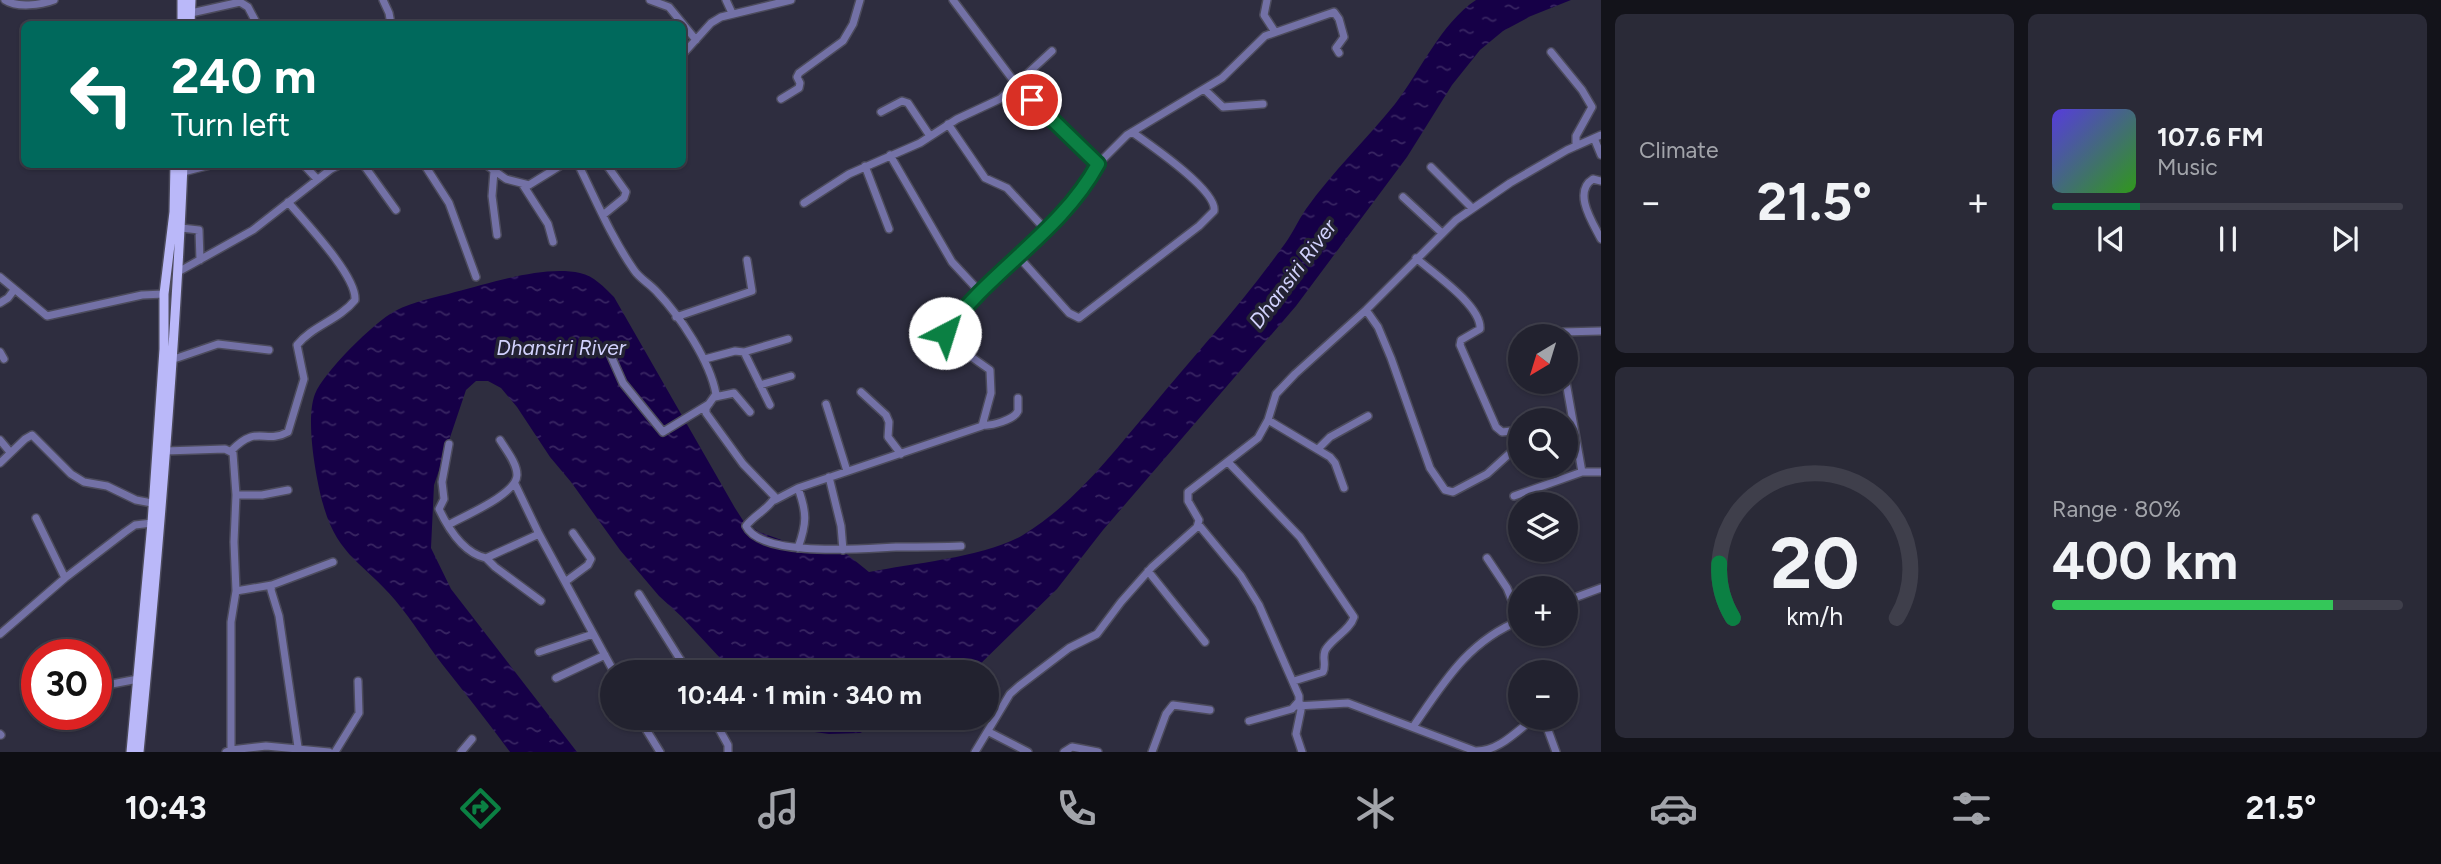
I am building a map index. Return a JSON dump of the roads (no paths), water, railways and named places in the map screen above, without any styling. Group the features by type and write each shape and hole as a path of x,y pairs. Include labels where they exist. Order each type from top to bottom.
{"main road":[{"path":"182,0 182,21"},
{"path":"190,21 191,0"},
{"path":"131,752 152,523 164,349 164,294 174,212 175,168"},
{"path":"139,752 165,451 183,168"}],"street":[{"path":"5,0 19,5 54,0"},
{"path":"383,0 390,21"},
{"path":"650,0 669,8 680,21"},
{"path":"726,0 732,13"},
{"path":"686,51 715,21 732,13 792,0"},
{"path":"781,99 799,88 799,73 843,41 853,24 860,0"},
{"path":"953,0 1016,84 1098,164"},
{"path":"1267,0 1264,15 1275,32"},
{"path":"191,13 240,2 248,7 255,21"},
{"path":"983,425 991,393 990,370 944,336 946,330 980,292 1072,203 1098,164 1132,132 1229,72 1265,36 1334,12 1344,37 1336,48 1339,53"},
{"path":"686,28 696,40"},
{"path":"804,204 849,174 920,143 948,124 996,101 1052,51"},
{"path":"1551,52 1582,90 1591,107 1576,136 1576,146"},
{"path":"1204,89 1223,107 1263,104"},
{"path":"881,112 902,101 908,103 930,136"},
{"path":"948,124 985,178 1007,188 1045,229"},
{"path":"1017,256 1069,313 1079,318 1199,226 1214,211 1213,201 1185,172 1132,132"},
{"path":"1302,752 1296,734 1299,696 1294,681 1259,604 1241,576 1198,524 1198,517 1186,498 1188,492 1258,438 1268,420 1276,394 1366,310 1442,233 1472,208 1510,183 1597,136 1601,155"},
{"path":"890,155 952,262 980,292"},
{"path":"865,166 889,229"},
{"path":"1431,167 1472,208"},
{"path":"307,168 317,179"},
{"path":"178,272 253,230 335,168"},
{"path":"366,168 396,210"},
{"path":"426,168 449,203 476,277"},
{"path":"490,168 506,179 523,185 537,181 557,168"},
{"path":"580,168 634,271 657,291 705,359 715,388 706,413 743,464 775,500"},
{"path":"603,215 624,198 626,192 609,168"},
{"path":"494,171 492,197 497,235"},
{"path":"1601,181 1592,179 1583,189 1590,217 1601,239"},
{"path":"523,185 548,224 553,242"},
{"path":"1403,197 1442,233"},
{"path":"165,451 232,451 250,435 277,436 288,432 304,379 297,345 355,300 354,288 346,275 288,202"},
{"path":"181,228 199,230 200,260"},
{"path":"1416,258 1474,311 1480,329 1461,340 1460,345 1496,427 1502,432 1508,431"},
{"path":"676,317 752,291 747,260"},
{"path":"0,277 43,314 51,317 142,295 164,294"},
{"path":"0,303 14,290"},
{"path":"1366,310 1378,327 1391,358 1430,468 1446,490 1453,492 1487,474 1508,455"},
{"path":"1578,332 1601,331"},
{"path":"705,359 734,351 744,352 788,339"},
{"path":"172,358 218,344 269,350"},
{"path":"607,347 623,383 663,432 712,401 734,393 750,412"},
{"path":"744,352 770,405"},
{"path":"760,384 791,376"},
{"path":"861,392 886,415 889,422 887,434 901,454"},
{"path":"961,546 843,550 798,548 761,538 746,528 750,521 775,500 798,488 983,425 991,426 1015,415 1018,398"},
{"path":"827,404 847,471"},
{"path":"1318,449 1330,437 1368,416"},
{"path":"1268,420 1318,449 1335,463 1344,488"},
{"path":"0,463 32,435 71,474 84,482 107,486 136,500 152,503"},
{"path":"0,440 10,452"},
{"path":"500,440 517,471 515,484 539,534 608,660"},
{"path":"449,444 442,482 444,499 439,506 448,525 458,539 474,553 486,558 541,601"},
{"path":"232,451 236,495 236,592 231,622 230,751 266,746 329,752"},
{"path":"1578,456 1582,472"},
{"path":"1228,462 1300,537 1354,617 1352,623 1324,652 1326,666 1323,672 1294,681"},
{"path":"1525,492 1582,472 1601,472"},
{"path":"829,477 841,526 843,550"},
{"path":"448,525 506,492 515,484"},
{"path":"798,488 806,519 798,548"},
{"path":"236,495 262,495 288,490"},
{"path":"36,518 65,579"},
{"path":"0,634 135,525 152,523"},
{"path":"975,752 1010,694 1069,648 1097,634 1121,601 1148,571 1198,524"},
{"path":"565,582 589,565 591,559 573,533"},
{"path":"486,558 539,534"},
{"path":"1487,558 1508,590"},
{"path":"236,592 272,585 333,562"},
{"path":"1148,571 1205,642"},
{"path":"272,585 298,747"},
{"path":"1578,597 1601,588"},
{"path":"639,594 680,659"},
{"path":"1413,727 1463,659 1489,636 1508,626"},
{"path":"540,652 593,634"},
{"path":"556,678 605,655"},
{"path":"112,684 138,679"},
{"path":"335,752 359,713 358,681"},
{"path":"1249,721 1299,706 1348,703 1475,751 1485,752 1518,730"},
{"path":"1152,752 1166,714 1173,705 1210,710"},
{"path":"646,730 660,752"},
{"path":"720,730 728,745 728,752"},
{"path":"1548,730 1556,752"},
{"path":"989,732 1028,752"},
{"path":"461,752 472,739"},
{"path":"1501,743 1506,752"},
{"path":"1064,752 1072,747 1098,752"}],"water":[{"name":"Dhansiri River","path":"1476,0 1571,0 1503,31 1480,50 1452,85 1407,157 1296,306 1103,530 1057,589 984,660 722,660 659,596 620,550 501,388 488,381 476,381 466,390 434,485 431,548 451,589 577,752 510,752 384,587 344,547 329,522 315,465 311,433 312,405 315,394 328,373 350,349 386,317 409,305 518,276 566,271 590,277 614,297 735,508 744,522 759,532 787,542 843,551 869,572 969,554 1007,543 1042,523 1059,509 1107,460 1250,290 1285,244 1316,195 1395,104 1452,21"},
{"path":"800,730 866,730 860,733 829,734"}]}
